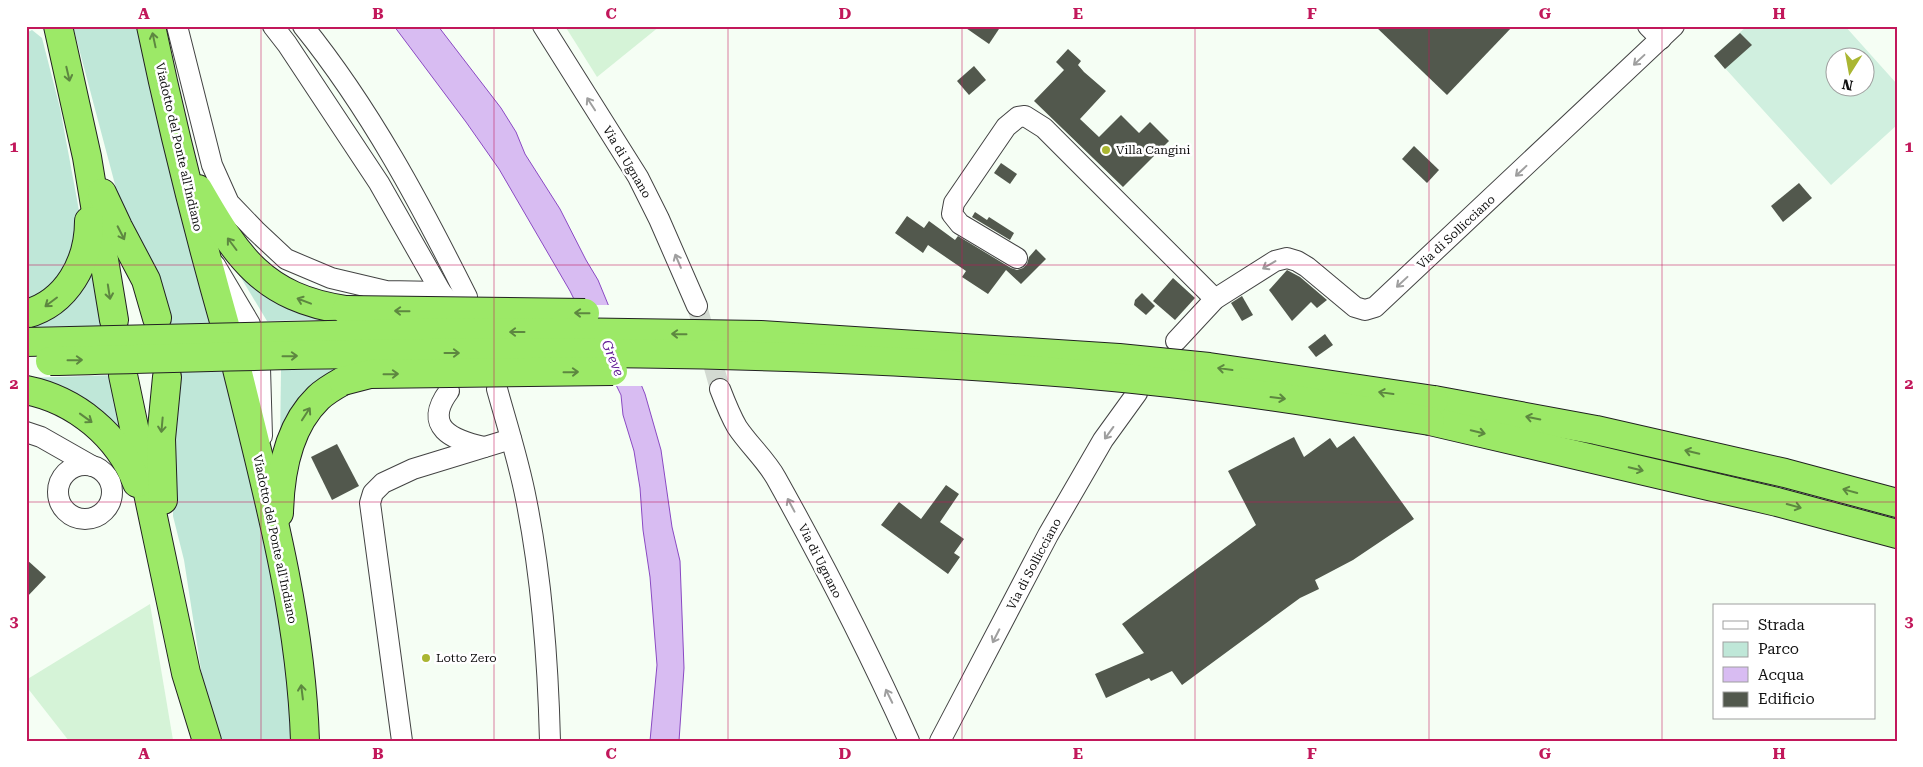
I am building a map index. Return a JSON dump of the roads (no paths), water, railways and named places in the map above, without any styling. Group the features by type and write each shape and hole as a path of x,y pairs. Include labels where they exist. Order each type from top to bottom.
{"highway":[{"path":"58,26 86,157 114,320"},
{"name":"Viadotto del Ponte all'Indiano","path":"151,26 202,244 237,324"},
{"path":"26,314 48,306 58,297 74,278 86,251 89,224 86,157"},
{"path":"86,157 118,227 146,280 157,318"},
{"path":"181,160 214,219 249,265 276,286 310,304 346,310 624,314 815,321 1124,376"},
{"path":"26,342 404,333 592,332 761,335 1124,376 1308,402 1432,410 1605,432 1784,473 1897,503"},
{"path":"26,361 413,353 568,352 784,358 1124,376"},
{"name":"Viadotto del Ponte all'Indiano","path":"248,369 264,480 294,628 304,715 305,741"},
{"path":"278,542 280,496 285,458 298,425 307,410 318,398 343,381 370,374 712,370 868,375 1124,376"},
{"path":"123,375 186,673 196,741"},
{"path":"166,377 161,438 162,494 199,662 212,741"},
{"path":"26,390 50,398 75,410 103,431 121,453 131,469 139,490 165,576"},
{"path":"1432,410 1897,534"},
{"path":"186,673 207,741"}],"street":[{"path":"177,26 212,165 230,203 255,230 286,259 331,278 386,291 452,297"},
{"path":"273,26 287,44 379,183 452,297"},
{"path":"303,26 343,78 428,217 452,297"},
{"name":"Via di Ugnano","path":"543,26 638,177 660,219 697,306"},
{"name":"Via di Sollicciano","path":"1176,341 1215,299 1274,261 1287,258 1307,267 1355,307 1365,310 1375,307 1661,30"},
{"path":"1017,258 960,224 952,214 954,202 1006,127 1018,117 1025,116 1044,128 1215,299"},
{"name":"Via di Sollicciano","path":"940,741 1048,535 1103,440 1124,376"},
{"path":"497,389 526,498 542,594 549,691 550,741"},
{"name":"Via di Ugnano","path":"720,389 733,420 774,474 890,697 909,741"},
{"path":"448,391 439,412 441,427 454,438 467,444 484,447"},
{"path":"26,432 41,437 100,469 107,476 113,492 111,502 106,510 100,516 91,519 73,517 60,504 58,486 68,471 83,465 92,466"},
{"path":"402,741 370,503 373,493 383,483 413,469 511,439"},
{"path":"63,450 68,471"}],"water":[{"name":"Greve","path":"394,26 438,26 501,108 516,132 525,154 560,209 598,280 645,394 661,450 672,527 680,561 684,668 679,741 650,741 657,665 650,577 643,530 640,488 634,451 623,415 621,395 570,291 499,169"}],"tunnel":[{"path":"697,306 720,389"}],"place":[{"name":"Villa Cangini","path":"1106,150"},
{"name":"Lotto Zero","path":"426,658"}]}
